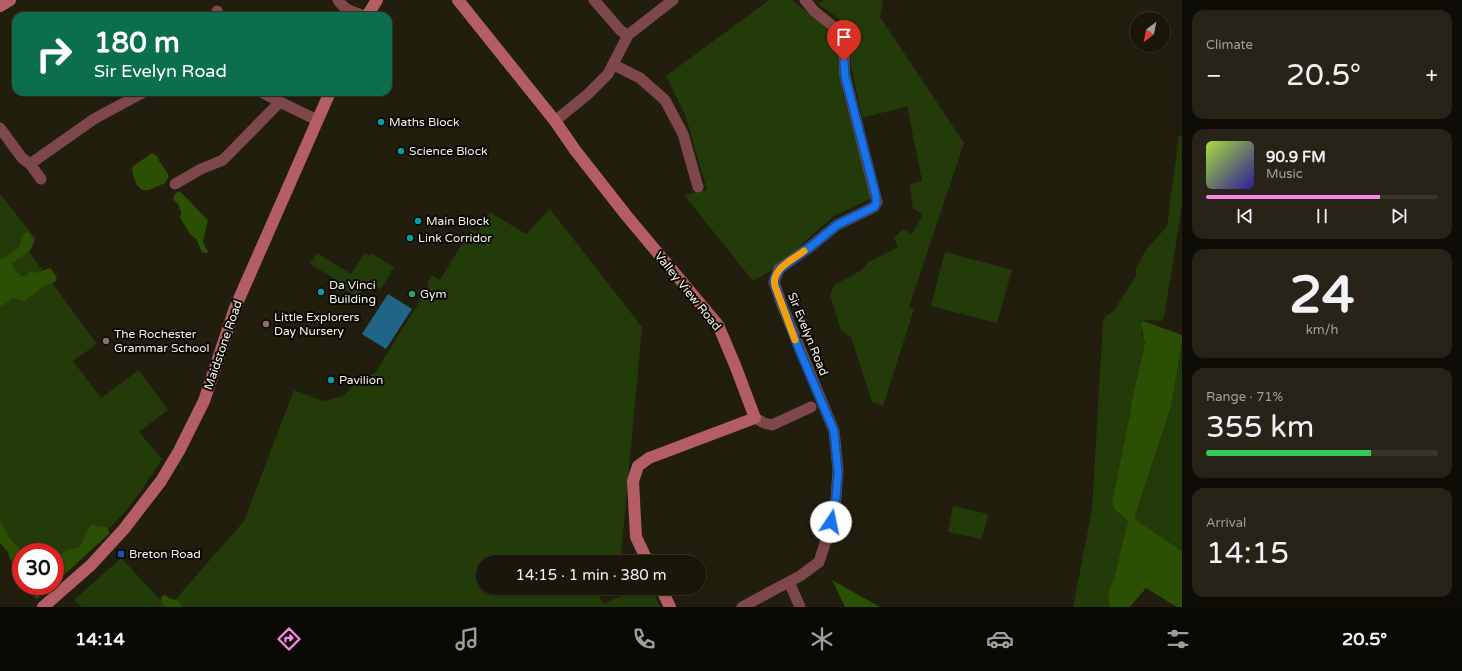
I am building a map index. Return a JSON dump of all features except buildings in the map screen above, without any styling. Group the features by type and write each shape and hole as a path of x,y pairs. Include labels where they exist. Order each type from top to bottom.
{"street":[{"path":"0,6 10,0"},
{"path":"338,0 340,5 354,12"},
{"path":"369,12 376,0"},
{"name":"Valley View Road","path":"458,0 555,121 575,150 626,215 718,324 755,418"},
{"path":"594,0 621,31 628,35"},
{"path":"555,121 588,94 608,74 628,35 673,0"},
{"name":"Sir Evelyn Road","path":"742,607 810,570 820,560 836,498 838,470 833,429 782,305 774,279 783,266 837,225 874,207 877,200 845,76 843,34 814,11 805,0"},
{"path":"614,64 640,78 665,100 683,134 698,187"},
{"path":"30,164 94,119 137,96"},
{"path":"268,96 317,120"},
{"name":"Maidstone Road","path":"43,607 91,565 124,529 161,482 179,451 204,401 238,302 328,96"},
{"path":"175,184 201,169 223,160 280,102"},
{"path":"2,136 22,158 30,164 41,179"},
{"path":"645,555 636,537 633,481 638,466 649,458 755,418 772,425 811,407"},
{"path":"789,582 800,607"},
{"path":"664,595 670,607"}],"green space":[{"path":"769,0 792,0 837,36 843,94 872,198 834,216 774,269 753,281 684,195 707,190 685,114 666,76"},
{"path":"827,0 883,0 880,17 964,143 909,307 914,309 883,406 872,402 851,337 841,330 830,295 834,285 862,270 867,263 898,247 894,238 903,229 912,234 923,214 913,209 910,184 922,181 907,106 862,118 851,65 849,28 817,3"},
{"path":"1179,136 1182,136 1182,206 1164,317 1160,321 1143,321 1142,336 1145,341 1112,501 1119,513 1128,521 1114,578 1108,592 1110,607 1073,607 1092,510 1103,321 1106,316 1113,312 1136,276 1136,269 1145,251 1167,226"},
{"path":"152,153 157,156 169,176 165,183 149,190 142,190 137,185 132,167"},
{"path":"179,191 208,220 203,242 208,252 206,253 202,252 196,239 190,234 180,218 181,212 178,204 173,199 175,194"},
{"path":"0,194 36,239 0,266"},
{"path":"550,209 642,327 621,555 476,555 476,595 598,595 603,604 624,595 654,595 660,607 179,607 174,601 244,521 294,390 323,401 343,396 359,380 375,373 429,286 427,284 432,275 440,280 471,229 478,232 490,212 526,234"},
{"path":"28,232 34,241 33,245 29,252 12,263 14,269 21,276 26,276 30,271 36,273 50,268 57,277 55,282 44,286 25,301 13,298 0,308 0,260 19,248 23,234"},
{"path":"27,249 97,344 73,361 101,398 139,370 168,410 139,432 162,459 129,507 93,545 64,572 64,543 12,543 12,544 0,534 0,270"},
{"path":"945,252 1012,270 997,323 931,306"},
{"path":"317,253 351,274 365,253 369,256 371,253 394,267 381,289 367,281 357,297 339,286 341,283 310,264"},
{"path":"1143,321 1182,335 1182,343 1171,407 1135,516 1136,520 1182,551 1182,607 1177,607 1146,588 1130,607 1110,607 1108,592 1114,578 1128,521 1114,509 1112,501 1145,342 1141,324"},
{"path":"1182,343 1182,551 1136,520 1135,516 1171,407"},
{"path":"953,506 988,514 982,539 948,532"},
{"path":"0,522 14,543 12,543 12,562 8,552 0,543"},
{"path":"92,524 100,527 106,527 110,533 64,575 64,552 69,549 78,548 81,545 89,527"},
{"path":"121,558 167,607 82,607 74,600"},
{"path":"832,580 880,607 845,607"},
{"path":"33,595 42,595 37,599"},
{"path":"165,595 179,601 181,607 165,607 161,600 162,596"}],"water":[{"path":"388,294 412,309 386,349 362,334"}],"slow traffic":[{"path":"795,340 774,284 774,279 781,268 804,251"}],"place":[{"name":"Maths Block","path":"381,122"},
{"name":"Science Block","path":"401,151"},
{"name":"Main Block","path":"418,221"},
{"name":"Link Corridor","path":"410,238"},
{"name":"Da Vinci Building","path":"321,292"},
{"name":"Gym","path":"412,294"},
{"name":"Little Explorers Day Nursery","path":"266,324"},
{"name":"The Rochester Grammar School","path":"106,341"},
{"name":"Pavilion","path":"331,380"},
{"name":"Breton Road","path":"121,554"}],"route":[{"path":"831,522 838,482 838,462 834,431 799,349 774,284 774,279 785,264 810,247 837,225 874,207 876,204 877,200 845,76 844,61"}]}
